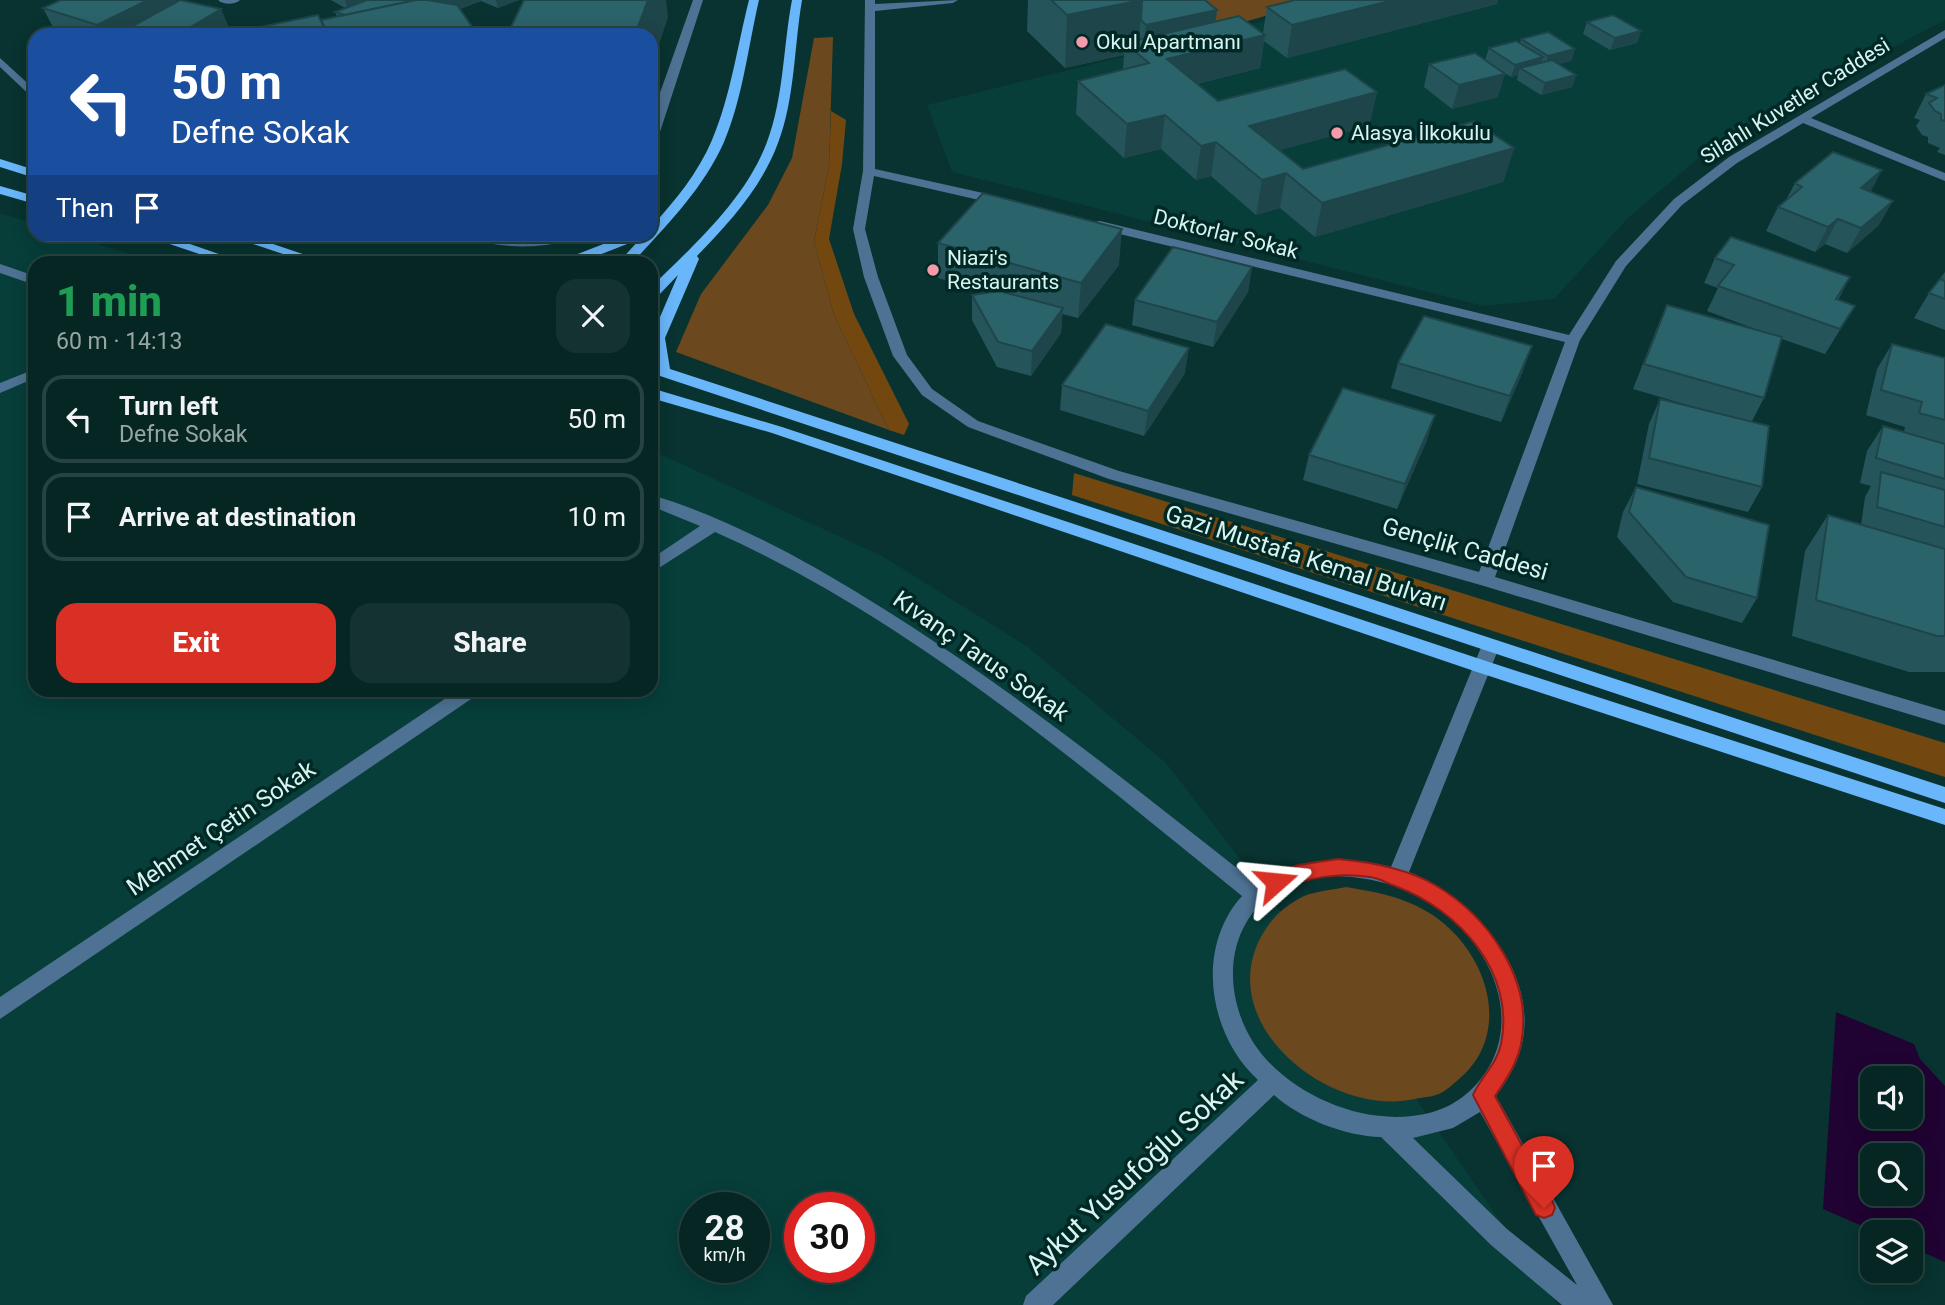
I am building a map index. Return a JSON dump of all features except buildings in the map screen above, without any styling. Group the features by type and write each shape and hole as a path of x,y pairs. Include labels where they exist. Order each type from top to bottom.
{"main road":[{"path":"658,224 707,162 719,138 737,81 754,0"},
{"path":"658,288 696,250 760,172 774,140 797,0"},
{"path":"0,163 28,172"},
{"path":"0,190 28,198"},
{"path":"171,242 216,256"},
{"path":"255,242 300,256"},
{"path":"585,256 621,242"},
{"path":"631,256 643,242"},
{"path":"658,338 696,250"},
{"name":"Gazi Mustafa Kemal Bulvarı","path":"658,370 1945,795"},
{"name":"Gazi Mustafa Kemal Bulvarı","path":"658,395 777,430 936,482 1483,667 1945,817"}],"street":[{"path":"658,115 698,0"},
{"path":"871,4 953,0"},
{"name":"Gençlik Caddesi","path":"871,4 869,171 859,229 871,278 900,356 927,392 973,424 1114,475 1485,580 1945,718"},
{"name":"Silahlı Kuvetler Caddesi","path":"1485,580 1573,340 1620,264 1678,202 1732,160 1945,33"},
{"path":"0,61 28,90"},
{"path":"1801,118 1945,177"},
{"path":"869,171 1011,203"},
{"name":"Doktorlar Sokak","path":"1091,223 1573,340"},
{"path":"0,268 28,278"},
{"path":"0,388 28,376"},
{"name":"Kıvanç Tarus Sokak","path":"658,503 714,525 827,581 946,657 1086,759 1256,895"},
{"path":"658,562 714,525"},
{"path":"1397,877 1491,645"},
{"name":"Mehmet Çetin Sokak","path":"0,1009 461,697"},
{"path":"1338,867 1374,870 1397,877 1427,889 1448,904 1482,937 1502,968 1510,993 1514,1018 1511,1044 1504,1065 1483,1095 1455,1116 1421,1127 1389,1130 1357,1125 1310,1107 1273,1081 1253,1060 1237,1037 1223,1001 1221,964 1228,934 1242,909 1256,895 1276,882 1298,873 1338,867"},
{"name":"Aykut Yusufoğlu Sokak","path":"1035,1305 1273,1081"},
{"path":"1483,1095 1601,1305"},
{"path":"1389,1130 1499,1237 1581,1305"}],"shaded area":[{"path":"1172,0 1320,0 1220,29"},
{"name":"Alasya İlkokulu","path":"1336,0 1945,0 1945,20 1772,111 1701,156 1627,219 1554,299 1484,306 952,172 927,105 1235,29"},
{"path":"833,37 829,166 814,242 834,315 889,430 676,352 701,294 768,205 792,158 814,38"},
{"path":"831,111 846,120 842,164 829,239 854,314 909,424 904,435 889,430 834,315 814,242 829,166"},
{"path":"0,213 28,222 28,242 91,242 136,256 28,256 28,697 658,697 658,453 882,556 1028,647 1166,763 1341,990 1558,1305 0,1305"},
{"path":"1074,473 1945,743 1945,777 1072,495"},
{"path":"1346,887 1400,899 1431,914 1451,930 1467,949 1479,970 1487,993 1489,1016 1486,1039 1476,1061 1458,1080 1438,1094 1415,1099 1382,1101 1348,1094 1316,1079 1288,1058 1266,1031 1253,1001 1251,968 1262,935 1275,917 1304,896"},
{"path":"1836,1012 1914,1044 1920,1059 1945,1086 1945,1262 1923,1252 1923,1220 1860,1220 1860,1225 1823,1209"}],"place":[{"name":"Okul Apartmanı","path":"1082,42"},
{"name":"Alasya İlkokulu","path":"1337,133"},
{"name":"Niazi's Restaurants","path":"933,270"}],"route":[{"path":"1276,882 1298,873 1338,867 1374,870 1427,889 1448,904 1482,937 1502,968 1514,1018 1511,1044 1504,1065 1483,1095 1544,1208"}]}
